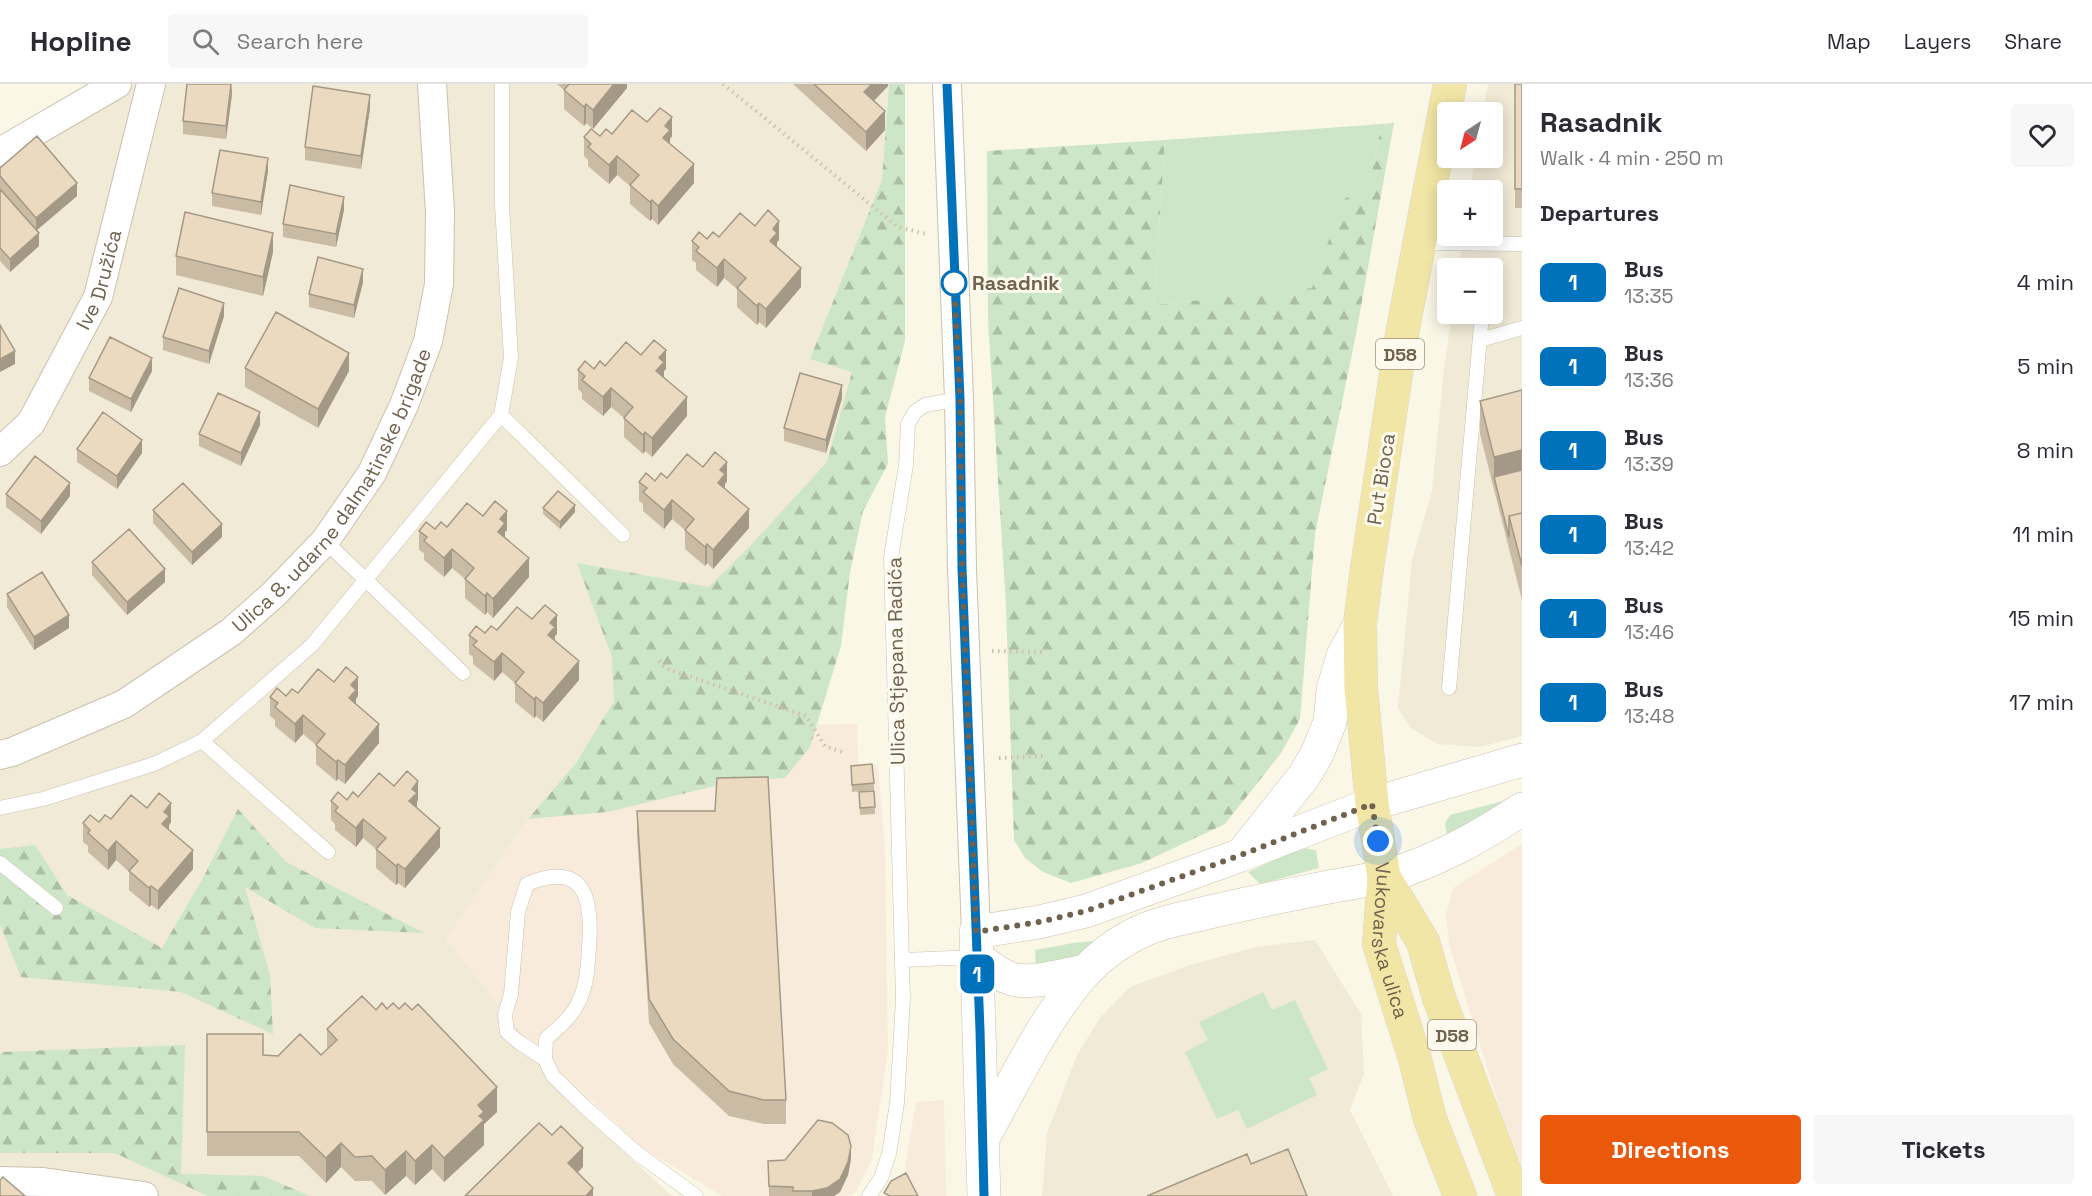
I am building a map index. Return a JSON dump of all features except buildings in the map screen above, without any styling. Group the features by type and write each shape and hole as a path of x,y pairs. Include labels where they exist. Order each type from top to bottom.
{"main road":[{"name":"Put Bioca","path":"1384,878 1372,804 1361,687 1360,624 1402,334 1450,84"},
{"path":"1241,855 1304,776 1317,753 1330,722 1333,690 1343,656 1360,624"},
{"path":"976,945 1039,922 1086,911 1241,855 1372,804 1522,760"},
{"path":"982,1139 1035,1045 1066,997 1086,971 1118,944 1145,929 1303,891 1384,878 1421,866 1455,850 1522,809"},
{"name":"Vukovarska ulica","path":"1384,878 1423,942 1439,998 1515,1188"},
{"name":"Vukovarska ulica","path":"1384,878 1379,944 1415,1059 1430,1119 1460,1196"},
{"path":"976,945 998,973 1013,979 1028,981 1086,971"},
{"path":"976,945 984,1196"}],"street":[{"path":"0,152 117,84"},
{"name":"Ive Družića","path":"0,452 31,423 98,297 151,84"},
{"name":"Ulica 8. udarne dalmatinske brigade","path":"0,755 124,704 231,632 274,594 325,541 372,473 405,405 428,341 439,284 440,212 432,84"},
{"path":"947,84 960,399 962,568 976,945"},
{"path":"0,1181 43,1182 144,1196"}],"lane":[{"path":"0,808 43,799 154,764 202,741 312,645 501,415 511,358 502,205 502,84"},
{"path":"1420,243 1522,244"},
{"path":"1449,688 1481,324"},
{"path":"1480,339 1522,328"},
{"name":"Ulica Stjepana Radića","path":"869,1196 881,1178 889,1154 897,1103 903,999 891,557 906,465 908,424 915,412 925,405 960,399"},
{"path":"501,415 623,535"},
{"path":"325,541 463,673"},
{"path":"202,741 328,852"},
{"path":"0,863 56,909"},
{"path":"545,1059 507,1032 505,1015 511,994 518,912 527,884 545,877 564,876 580,885 588,900 590,933 587,970 579,1002 562,1024 546,1039 545,1059 553,1076 586,1108 638,1154 696,1196"},
{"path":"903,960 976,945"}],"path":[{"path":"723,84 898,227 953,241"},
{"path":"991,651 1046,652"},
{"path":"659,661 665,668 806,716 825,746 842,752"},
{"path":"999,759 1043,756"}],"shaded area":[{"path":"130,84 889,84 865,409 818,482 614,701 576,763 528,819 446,939 596,1126 672,1196 0,1196 0,166"},
{"path":"1488,84 1522,84 1522,736 1480,747 1437,744 1411,728 1398,708 1412,560 1432,491 1451,324 1503,324 1503,258 1460,258 1462,246 1503,246 1503,180 1472,180 1473,168 1503,168 1503,102 1485,102"},
{"path":"857,724 858,764 878,765 885,851 888,1049 872,1159 855,1193 850,1196 722,1196 644,1149 532,1046 446,939 528,819 608,812 736,781 810,747 817,725"},
{"path":"1522,844 1522,1167 1504,1122 1449,944 1446,914 1453,888"},
{"path":"1315,940 1361,1014 1364,1074 1350,1110 1393,1196 1042,1196 1047,1133 1077,1055 1100,1018 1130,987 1190,965 1256,947"},
{"path":"944,1100 946,1196 886,1196 903,1179 916,1102"}],"green space":[{"path":"889,84 905,84 905,341 885,417 888,464 863,511 850,572 841,646 810,747 785,778 736,781 608,812 528,819 576,763 614,701 612,657 577,563 709,587 827,462 852,372 810,359 882,180"},
{"path":"1394,123 1380,132 1370,181 1343,200 1313,288 1154,305 1165,140"},
{"path":"1394,123 1356,334 1315,534 1300,719 1281,753 1225,824 1142,863 1071,883 1043,872 1025,858 1014,840 1006,607 988,320 987,151 1165,140 1154,305 1312,288 1343,200 1370,181 1380,132"},
{"path":"1503,801 1509,808 1447,837 1445,823 1450,815"},
{"path":"238,809 286,862 424,933 315,928 245,887 270,975 273,1034 181,992 21,977 0,924 0,849 35,845 67,895 162,948 203,878"},
{"path":"1302,848 1316,850 1319,868 1260,884 1248,872"},
{"path":"1095,941 1097,946 1064,963 1036,970 1035,950"},
{"path":"1263,992 1272,1010 1295,1000 1328,1069 1309,1078 1317,1095 1247,1129 1238,1110 1217,1119 1185,1052 1208,1040 1199,1022"},
{"path":"185,1045 181,1174 263,1176 310,1196 208,1196 115,1153 0,1153 0,1054 4,1052"}],"bus line":[{"name":"1","path":"947,84 960,399 962,568 980,1030 984,1196"}],"place":[{"name":"Rasadnik","path":"954,283"}],"route":[{"path":"954,283 960,399 962,568 976,932 1039,922 1086,911 1241,855 1372,804 1378,841"}]}
